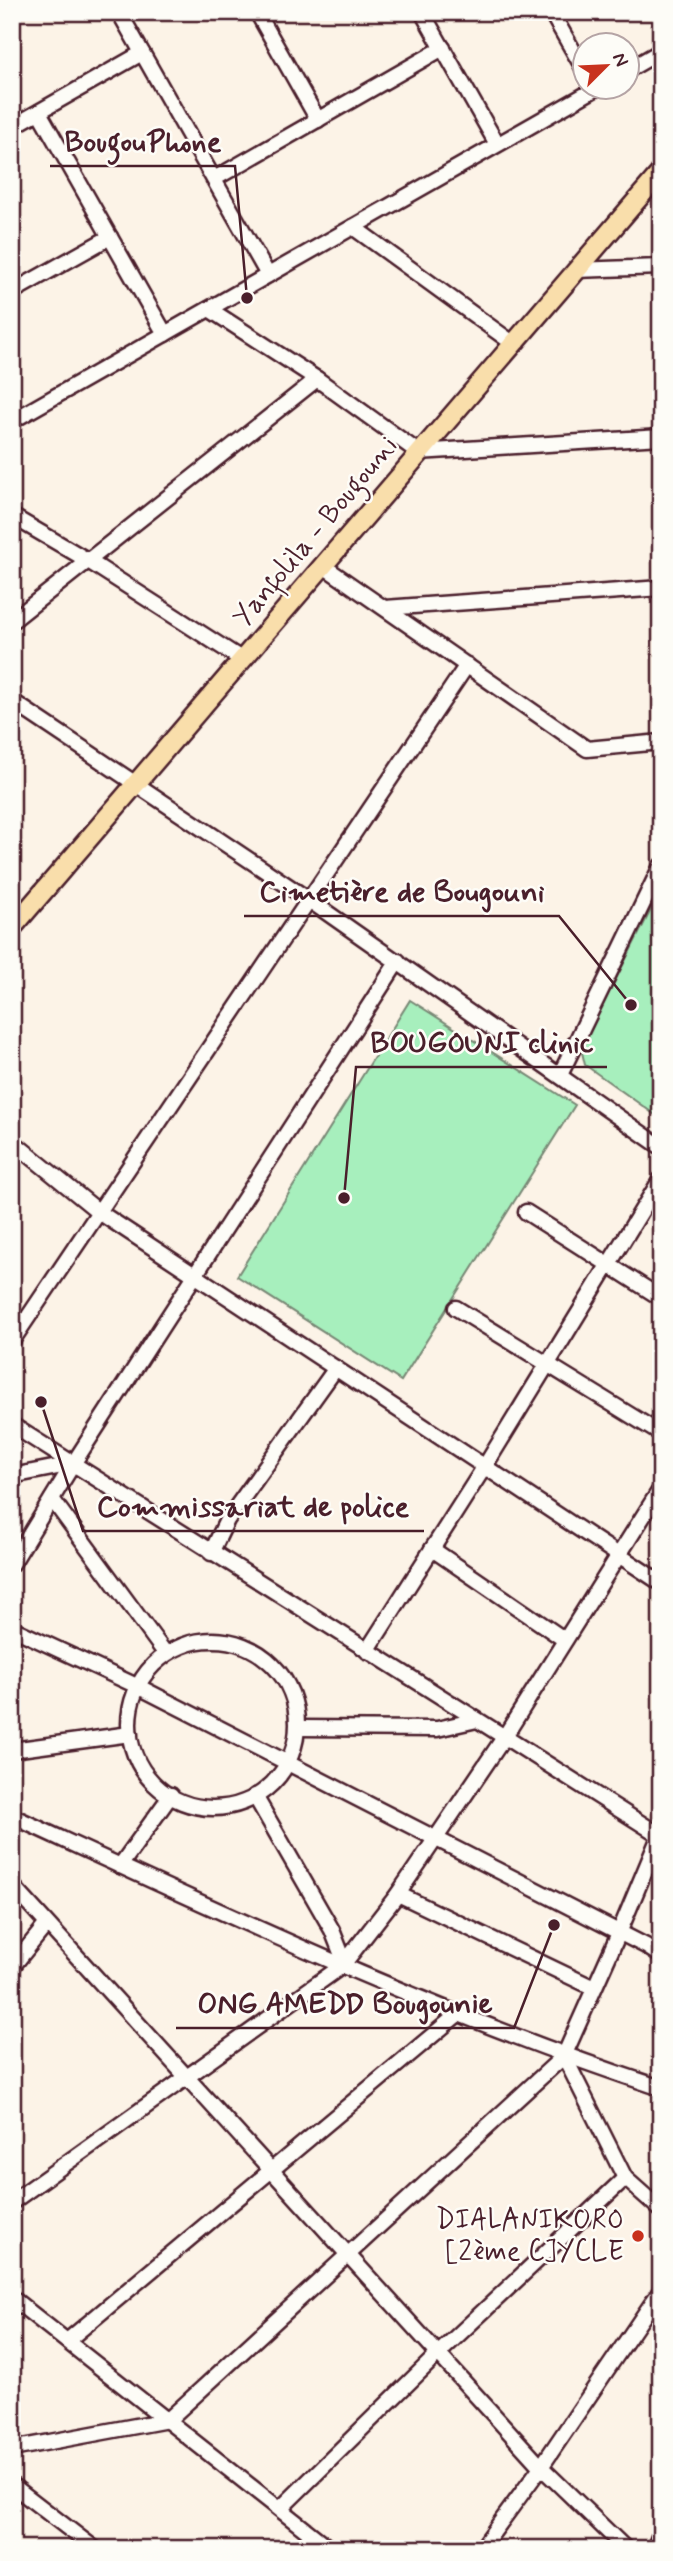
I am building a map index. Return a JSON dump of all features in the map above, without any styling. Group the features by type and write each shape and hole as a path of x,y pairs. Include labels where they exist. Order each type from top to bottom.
{"main road":[{"name":"Yanfolila - Bougouni","path":"12,928 661,172"}],"street":[{"path":"119,12 268,275"},
{"path":"257,12 318,120"},
{"path":"422,12 497,145"},
{"path":"551,12 572,48"},
{"path":"214,179 443,48"},
{"path":"642,62 661,51"},
{"path":"12,127 142,53"},
{"path":"12,421 572,101"},
{"path":"39,112 165,334"},
{"path":"353,227 514,344"},
{"path":"12,292 110,237"},
{"path":"575,270 661,267"},
{"path":"209,309 317,379 418,452 661,437"},
{"path":"12,621 317,379"},
{"path":"12,516 88,560 241,659"},
{"path":"322,565 587,748 661,743"},
{"path":"385,608 661,588"},
{"path":"12,1341 467,665"},
{"path":"12,702 398,961 661,1147"},
{"path":"559,1075 661,866"},
{"path":"12,1564 73,1464 398,961"},
{"path":"12,1141 99,1212 661,1583"},
{"path":"367,1651 485,1466 661,1179"},
{"path":"526,1212 661,1298"},
{"path":"456,1308 661,1434"},
{"path":"211,1552 227,1520 336,1368"},
{"path":"12,1426 660,1835 564,2056 168,2420 12,2449"},
{"path":"12,1476 73,1464"},
{"path":"12,2202 343,1964 397,1894 505,1736 661,1488"},
{"path":"52,1499 165,1653"},
{"path":"432,1549 565,1640"},
{"path":"12,1628 139,1687 661,1956"},
{"path":"217,1639 254,1650 284,1677 296,1706 300,1728 292,1755 272,1785 255,1796 222,1808 189,1805 151,1781 135,1756 130,1734 131,1706 146,1672 165,1653 190,1642 217,1639"},
{"path":"300,1728 438,1729 477,1720"},
{"path":"12,1750 130,1734"},
{"path":"120,1866 171,1795"},
{"path":"255,1796 332,1930 343,1964"},
{"path":"12,1816 458,2014 564,2056 661,2088"},
{"path":"12,1885 541,2467 626,2549"},
{"path":"397,1894 594,1988"},
{"path":"12,1967 46,1925"},
{"path":"67,2341 458,2014"},
{"path":"564,2056 625,2178 661,2210"},
{"path":"280,2509 439,2353 625,2178"},
{"path":"481,2549 541,2467 661,2290"},
{"path":"12,2298 330,2549"},
{"path":"12,2485 95,2549"},
{"path":"654,2549 661,2532"}],"green space":[{"path":"661,890 661,1119 585,1065 581,1048"},
{"path":"410,1000 575,1105 401,1381 237,1276"}],"place":[{"name":"BougouPhone","path":"247,298"},
{"name":"Cimetière de Bougouni","path":"631,1005"},
{"name":"BOUGOUNI clinic","path":"344,1198"},
{"name":"Commissariat de police","path":"41,1402"},
{"name":"ONG AMEDD Bougounie","path":"554,1925"},
{"name":"DIALANIKORO [2ème C]YCLE","path":"638,2236"}]}
